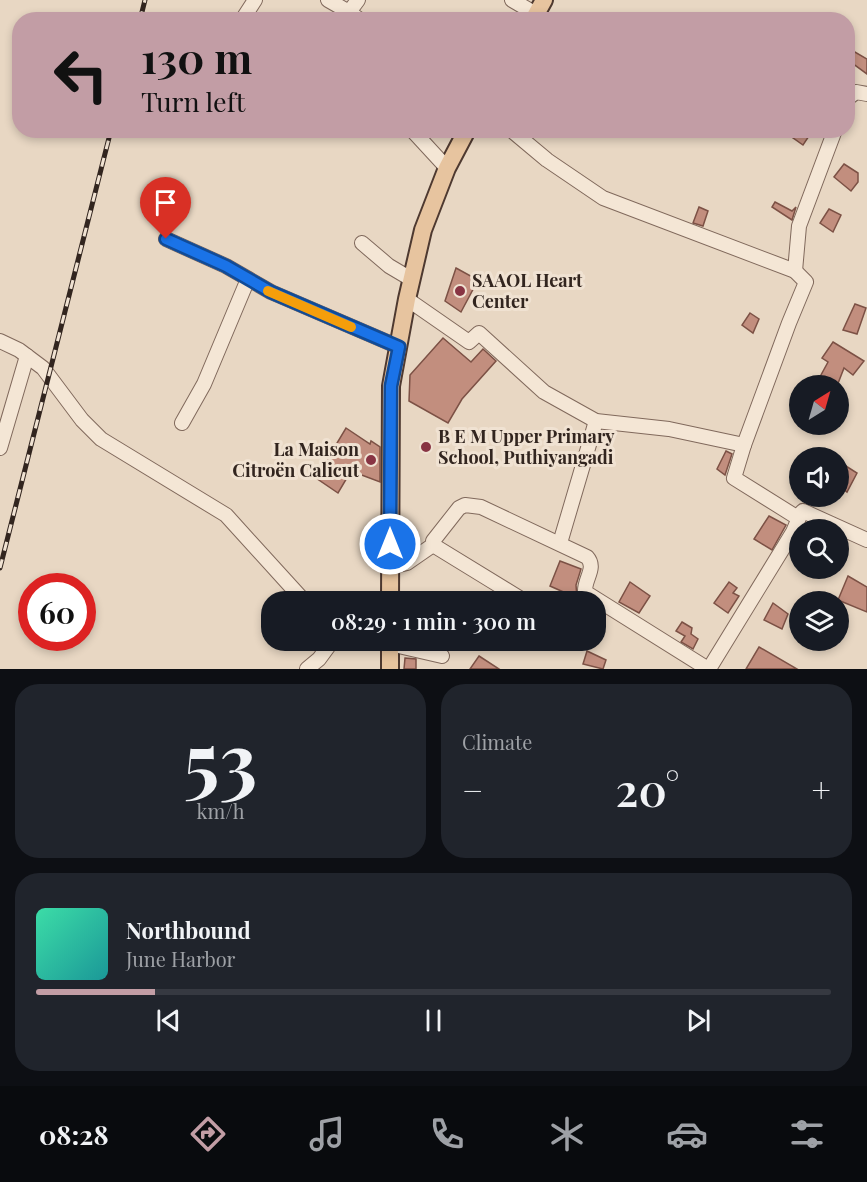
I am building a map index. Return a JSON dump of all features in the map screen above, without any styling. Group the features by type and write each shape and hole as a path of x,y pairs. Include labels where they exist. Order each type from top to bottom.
{"main road":[{"path":"390,591 391,386 411,279 423,230 447,168 463,138"},
{"path":"389,651 390,669"}],"street":[{"path":"327,0 348,12"},
{"path":"512,0 538,11"},
{"path":"419,138 447,168"},
{"path":"521,138 547,160 603,198 795,271 806,282 744,445 734,478 798,518"},
{"path":"795,271 799,226 832,138"},
{"path":"166,239 226,266 271,292 399,347"},
{"path":"362,243 389,266 411,279"},
{"path":"182,423 204,384 248,279"},
{"path":"407,299 469,342 479,333 544,392 596,420 669,429 744,445"},
{"path":"0,341 27,357 49,374 82,420 101,439 226,516 294,591"},
{"path":"0,448 27,357"},
{"path":"560,543 596,420"},
{"path":"390,567 407,563 433,545 433,541 452,516 465,505 481,507 587,557 592,567 584,588 585,592 708,669 793,532 803,511 867,540"},
{"path":"433,545 508,591"},
{"path":"307,669 325,651"},
{"path":"423,651 442,656"}],"building":[{"path":"855,52 867,59 867,74 855,65"},
{"path":"793,138 808,138 803,145"},
{"path":"844,164 858,173 858,182 851,191 834,177"},
{"path":"775,202 792,211 796,207 792,220 772,207"},
{"path":"699,207 708,211 703,226 693,223"},
{"path":"829,209 841,215 833,232 820,223"},
{"name":"SAAOL Heart Center","path":"456,268 478,280 461,312 445,301"},
{"path":"855,304 866,308 857,334 843,330"},
{"path":"750,313 759,319 753,333 742,325"},
{"path":"443,338 471,362 483,349 496,361 462,399 448,423 409,401 410,375"},
{"path":"833,342 864,361 853,375 844,368 841,375 821,375 828,362 822,358"},
{"path":"346,428 370,444 371,441 380,447 380,482 351,471 338,493 316,478"},
{"path":"726,451 732,454 725,475 717,469"},
{"path":"849,468 857,473 849,488"},
{"path":"769,516 786,525 772,550 754,539"},
{"path":"560,561 581,569 576,591 561,591 550,586"},
{"path":"849,577 867,587 867,612 849,605 849,591 842,591"},
{"path":"630,582 650,596 639,613 619,602"},
{"path":"729,582 737,588 733,593 739,596 728,613 714,603"},
{"path":"773,603 788,614 782,629 764,620"},
{"path":"682,622 692,628 691,634 698,639 693,649 681,642 685,636 676,631"},
{"path":"759,647 797,669 746,669"},
{"path":"587,651 606,660 603,669 583,664"},
{"path":"479,656 499,669 470,669"},
{"path":"405,658 416,659 416,669 404,669"}],"railway":[{"path":"142,12 145,0"},
{"path":"0,568 109,138"}],"slow traffic":[{"path":"268,291 351,327"}],"place":[{"name":"SAAOL Heart Center","path":"460,291"},
{"name":"B E M Upper Primary School, Puthiyangadi","path":"426,447"},
{"name":"La Maison Citroën Calicut","path":"371,460"}],"route":[{"path":"166,239 226,266 271,292 399,347 391,386 390,544"}]}
